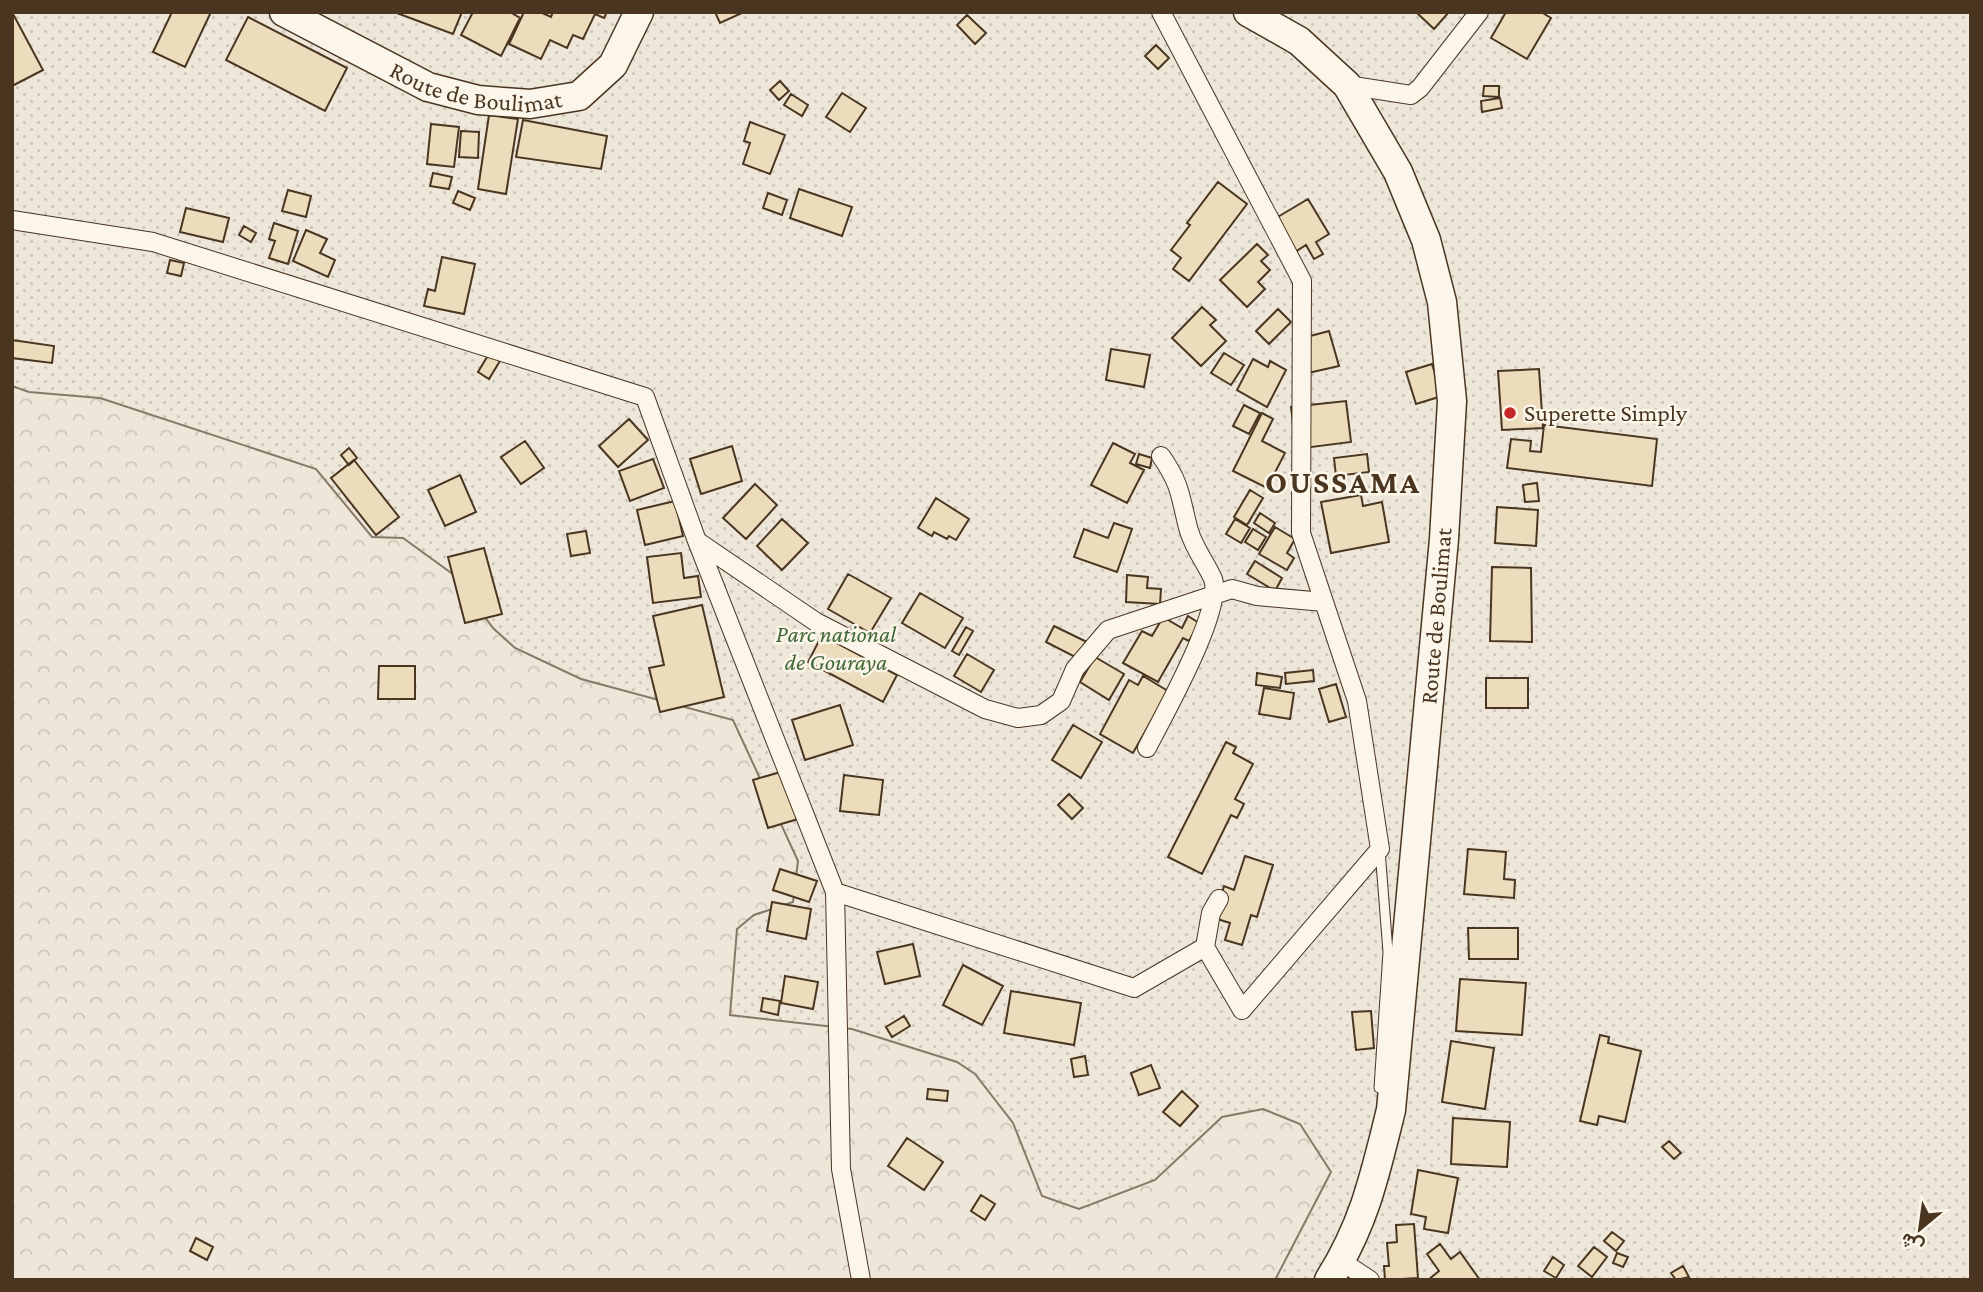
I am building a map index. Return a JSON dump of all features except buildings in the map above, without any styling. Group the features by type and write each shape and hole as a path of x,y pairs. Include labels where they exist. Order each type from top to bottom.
{"main road":[{"name":"Route de Boulimat","path":"284,12 428,87 478,100 530,104 579,96 613,65 639,12"},
{"name":"Route de Boulimat","path":"1248,12 1299,41 1347,85 1398,172 1426,240 1442,302 1452,401 1444,539 1391,1110 1369,1196 1352,1244 1335,1270"}],"street":[{"path":"1161,12 1252,192 1302,281 1301,533 1357,701 1380,849 1242,1010 1205,947 1211,913 1219,899"},
{"path":"1347,85 1411,95 1420,88 1479,12"},
{"path":"12,220 153,242 645,397 697,541 835,892 841,1169 861,1280"},
{"path":"1147,748 1197,650 1214,593 1213,580 1201,562 1189,532 1177,479 1161,456"},
{"path":"697,541 816,622 985,709 1018,718 1041,715 1061,701 1075,669 1108,630 1232,589 1257,596 1324,602"},
{"path":"835,892 1134,988 1205,947"},
{"path":"1335,1270 1370,1280"}],"lane":[{"path":"1380,849 1388,952 1379,1089 1391,1110"}],"green space":[{"name":"Parc national de Gouraya","path":"12,12 1971,12 1971,1280 12,1280"},
{"path":"12,386 29,392 100,398 316,469 372,537 403,538 454,575 493,628 515,648 581,679 733,720 798,861 793,902 754,915 737,929 730,1015 852,1029 957,1062 975,1074 1013,1123 1042,1196 1079,1209 1155,1180 1222,1117 1263,1109 1300,1124 1331,1172 1275,1280 12,1280"}],"place":[{"name":"Superette Simply","path":"1510,413"}],"district":[{"name":"OUSSAMA","path":"1343,482"}]}
